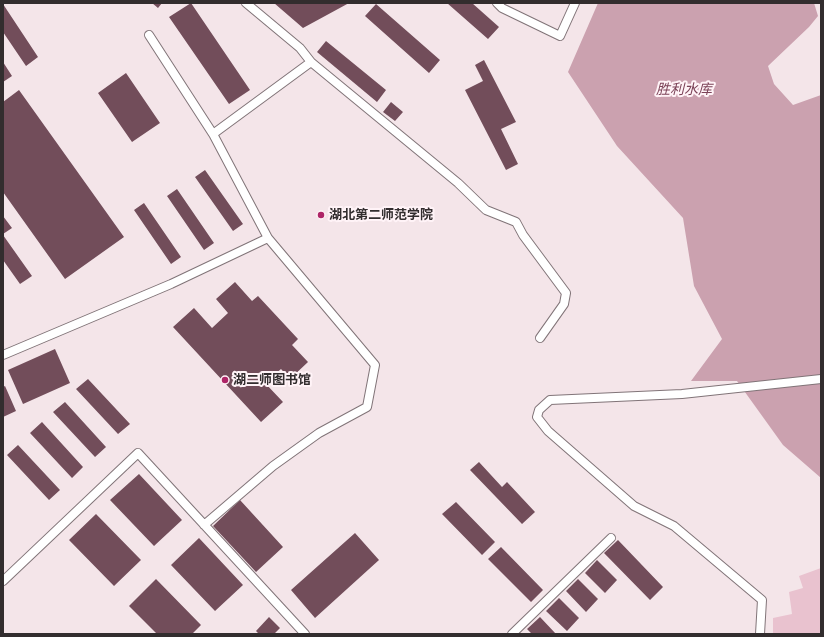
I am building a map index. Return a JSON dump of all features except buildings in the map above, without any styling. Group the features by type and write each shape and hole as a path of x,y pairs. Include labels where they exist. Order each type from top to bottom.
{"street":[{"path":"246,3 300,48 311,62 458,183 486,210 516,222 523,235 566,293 564,304 540,338"},
{"path":"497,3 502,8 560,36 575,3"},
{"path":"149,35 213,134 268,238 375,365 366,407 319,433 272,466 204,525"},
{"path":"213,134 311,62"},
{"path":"3,355 171,284 268,238"},
{"path":"760,634 762,600 674,526 634,506 548,431 537,417 539,410 550,400 682,394 821,379"},
{"path":"3,581 138,453 305,634"},
{"path":"512,634 611,538"}],"shaded area":[{"path":"821,568 821,634 773,634 773,618 792,614 789,592 803,588 799,576"}],"water":[{"name":"胜利水库","path":"598,3 814,3 818,16 809,27 768,66 774,84 793,105 821,95 821,478 783,445 737,381 691,381 722,339 694,286 683,218 617,146 568,72"}],"place":[{"name":"湖北第二师范学院","path":"321,215"},
{"name":"湖二师图书馆","path":"225,380"}]}
